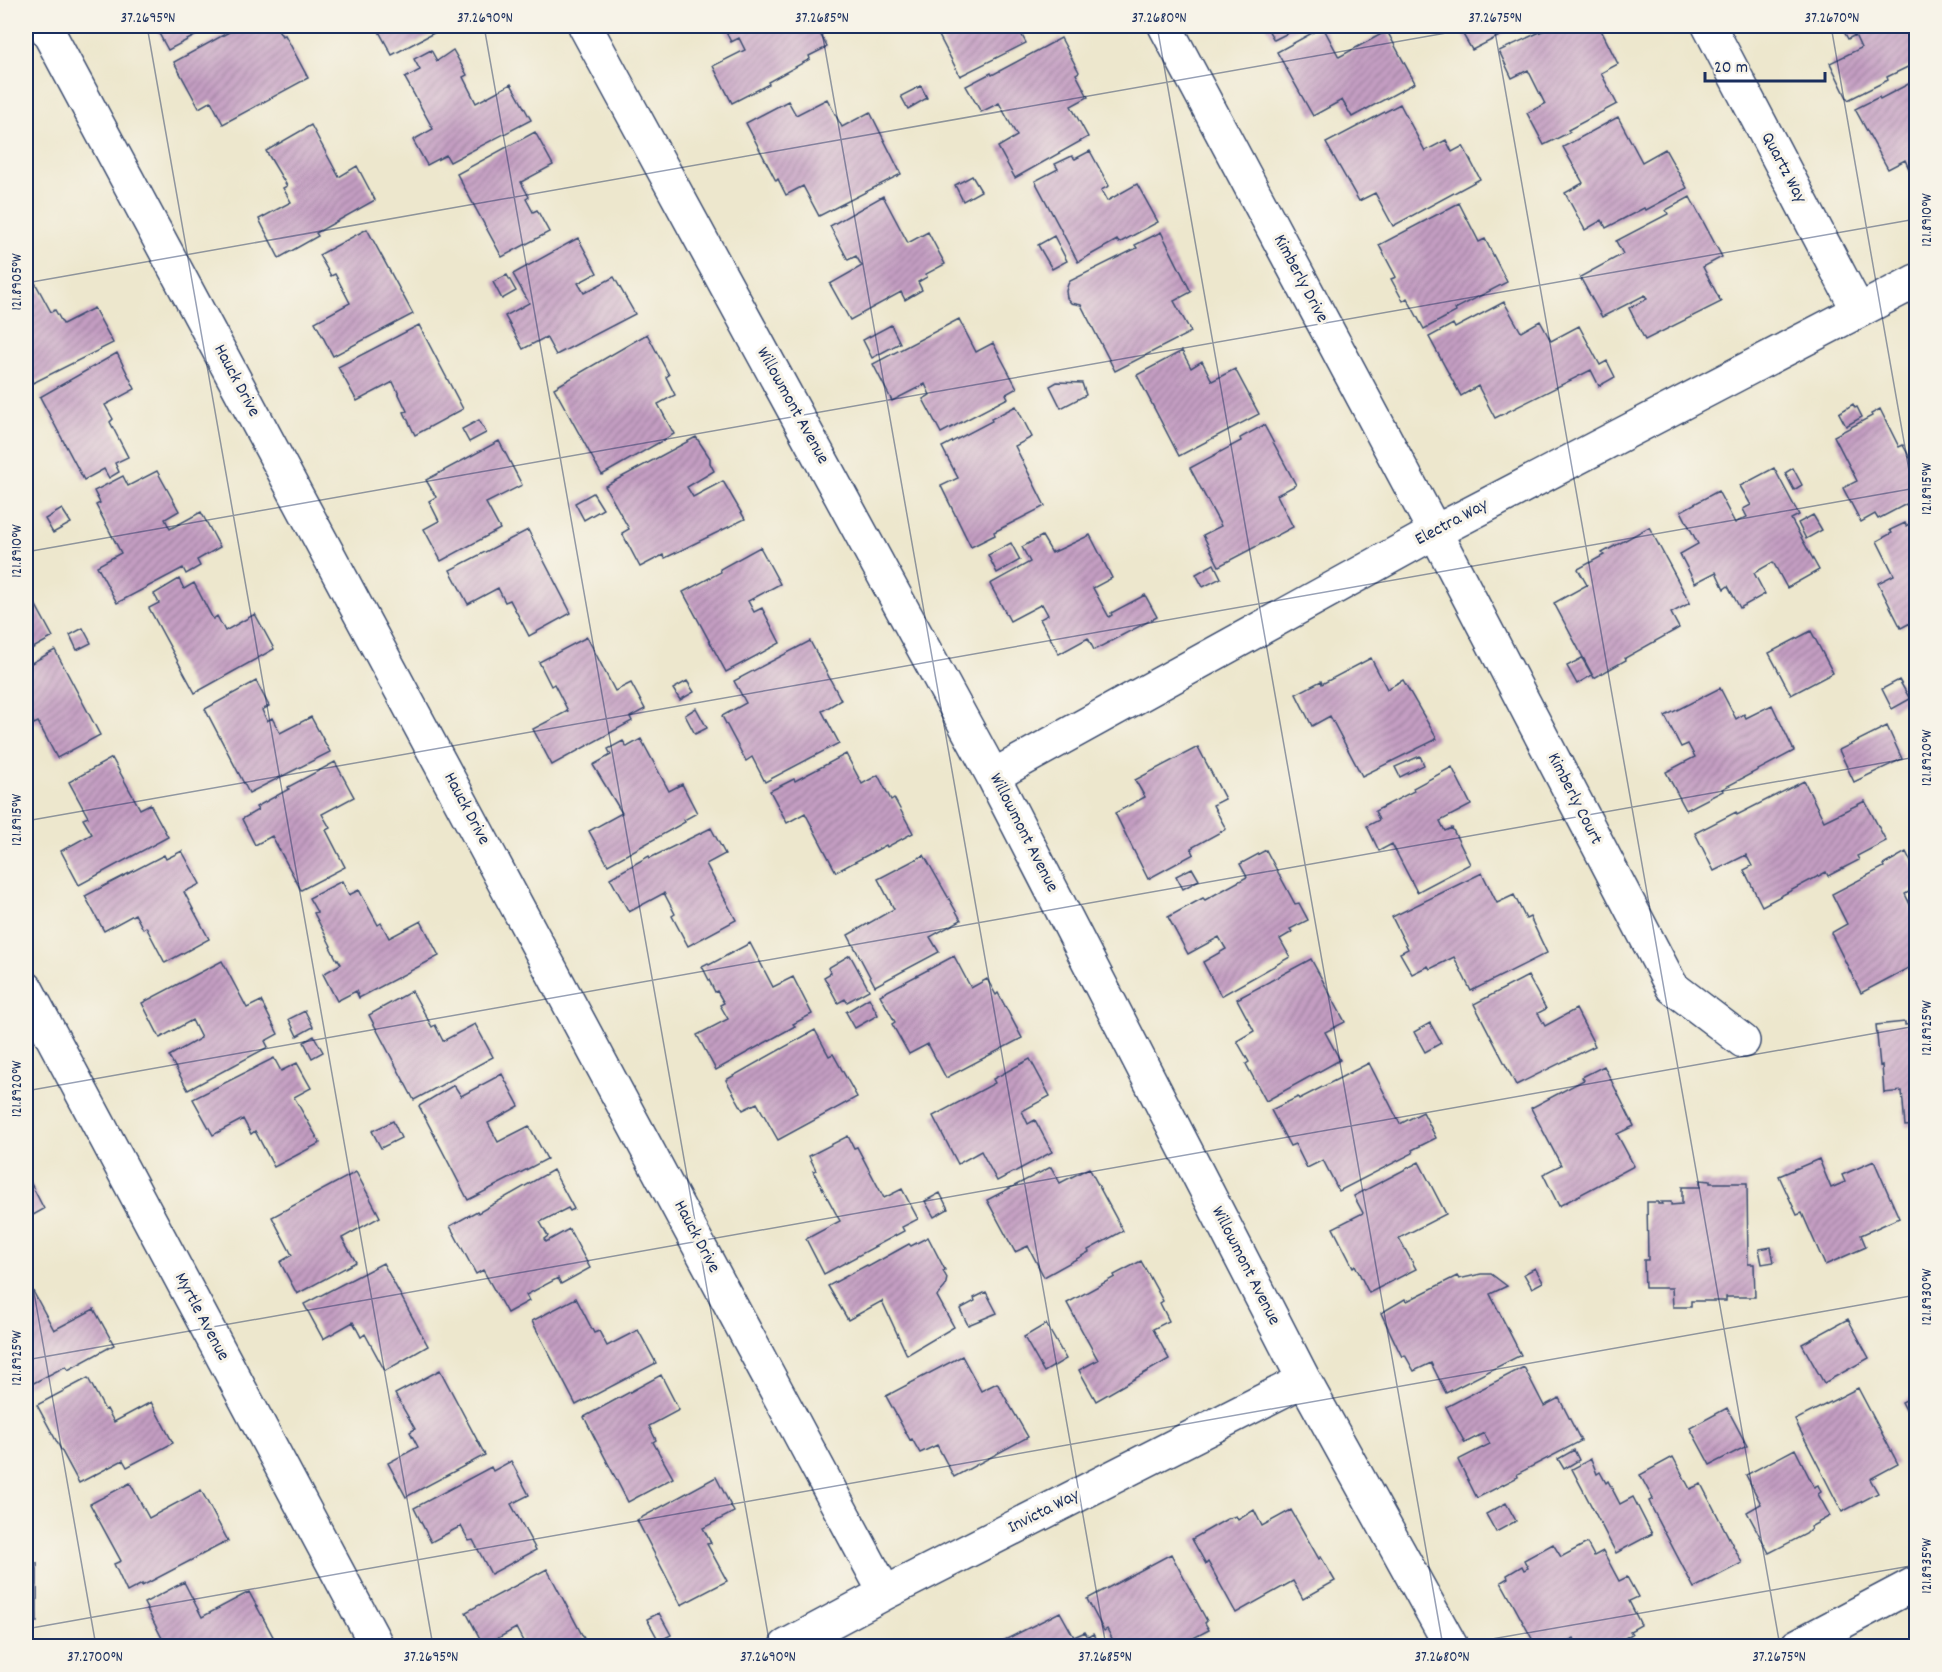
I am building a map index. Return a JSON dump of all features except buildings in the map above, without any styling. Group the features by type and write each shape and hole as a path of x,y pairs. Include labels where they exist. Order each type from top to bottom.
{"street":[{"name":"Hauck Drive","path":"45,26 885,1593"},
{"name":"Willowmont Avenue","path":"585,26 993,776 1304,1380 1450,1647"},
{"name":"Kimberly Drive","path":"1165,26 1435,532"},
{"name":"Quartz Way","path":"1709,26 1858,310"},
{"name":"Electra Way","path":"993,776 1435,532 1917,281"},
{"name":"Kimberly Court","path":"1435,532 1672,987 1743,1041"},
{"name":"Myrtle Avenue","path":"26,988 377,1647"},
{"name":"Invicta Way","path":"786,1647 885,1593 1304,1380"},
{"path":"1797,1647 1917,1583"}]}
